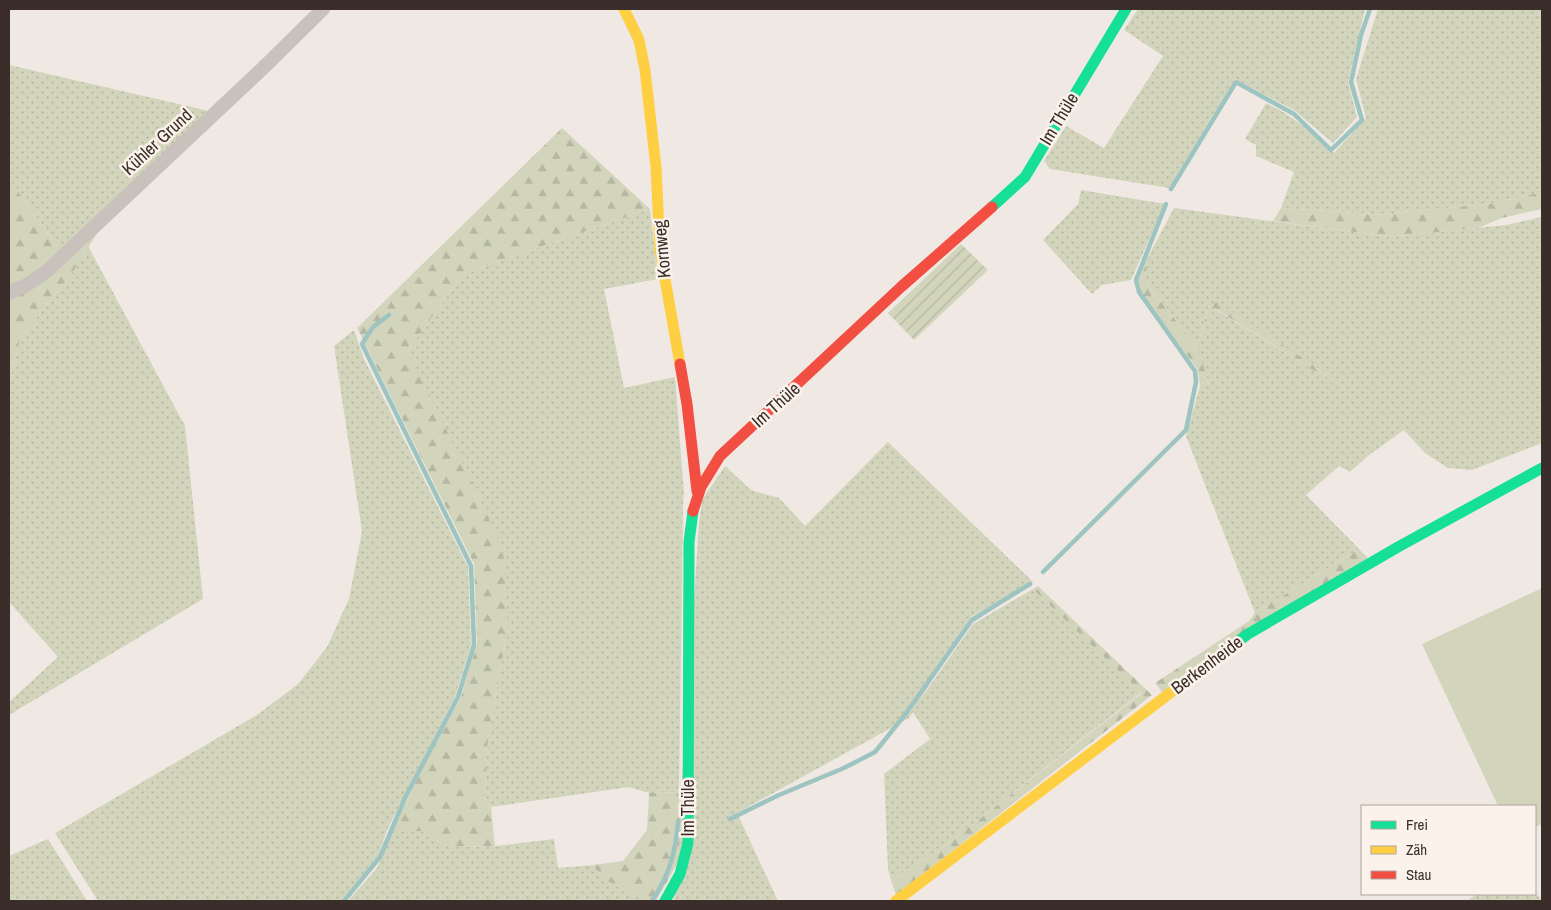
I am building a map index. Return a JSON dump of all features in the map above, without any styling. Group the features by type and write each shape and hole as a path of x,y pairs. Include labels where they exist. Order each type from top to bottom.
{"street":[{"name":"Kühler Grund","path":"9,293 25,286 47,271 261,70 323,9"},
{"name":"Kornweg","path":"624,9 639,40 644,70 656,168 660,251 687,404 697,491"},
{"name":"Im Thüle","path":"665,901 678,881 685,863 688,843 689,542 692,510 697,491 706,474 720,456 1024,177 1126,9"},
{"name":"Berkenheide","path":"896,901 1248,634 1398,547 1542,468"}],"green space":[{"path":"1138,9 1365,9 1348,82 1357,117 1333,143 1294,110 1235,79 1169,188 1050,169 1044,161 1066,126 1104,148 1163,56 1124,30"},
{"path":"1378,9 1542,9 1542,192 1490,204 1401,212 1389,215 1281,208 1294,172 1256,156 1256,145 1245,139 1266,103 1310,130 1334,153 1366,118 1356,79"},
{"path":"9,65 209,111 60,250 9,179"},
{"path":"562,128 650,209 464,273 408,350 503,548 508,628 488,739 484,805 491,807 495,846 450,847 421,831 392,831 423,767 461,697 477,643 474,564 357,328"},
{"path":"9,179 60,250 98,232 72,273 20,339 9,385"},
{"path":"1081,190 1165,204 1131,280 1102,285 1092,294 1043,240 1078,204"},
{"path":"1542,192 1542,209 1502,218 1478,228 1390,237 1273,221 1281,208 1389,215 1401,212 1490,204"},
{"path":"1174,208 1390,237 1506,225 1542,217 1542,443 1472,470 1448,468 1425,453 1404,430 1369,455 1350,472 1339,466 1306,495 1359,549 1255,613 1186,436 1200,386 1209,384 1197,347 1146,283 1146,261","holes":["1209,305 1313,365 1346,390 1213,308 1199,341"]},
{"path":"650,209 658,279 604,289 624,388 675,377 684,494 679,792 649,793 629,787 491,807 484,805 488,739 508,628 408,350 464,273"},
{"path":"961,244 988,270 914,340 888,313"},
{"path":"88,246 185,426 203,599 9,715 9,702 58,657 9,602 9,385 20,339 72,273"},
{"path":"1146,261 1146,283 1197,347 1209,305 1217,302 1313,365 1353,395 1214,308 1198,347 1209,385 1200,386 1198,370 1140,292 1138,280"},
{"path":"354,330 364,359 468,567 471,645 455,697 387,830 378,856 341,901 98,901 55,833 257,715 298,684 327,647 349,599 362,531 334,346"},
{"path":"888,442 1033,582 971,617 920,700 973,624 1033,589 1142,692 945,846 891,880 888,869 884,774 930,739 913,712 909,718 737,813 778,901 674,901 702,500 725,466 751,490 779,498 805,526"},
{"path":"1359,549 1368,558 1162,692 1155,683 1249,621 1255,613"},
{"path":"1038,586 1152,695 896,895 891,880 945,846 1142,693 1033,589"},
{"path":"1542,588 1542,824 1536,827 1536,805 1498,805 1422,644"},
{"path":"679,792 681,828 677,864 656,901 648,901 603,879 593,865 623,861 647,830 649,793"},
{"path":"392,831 421,831 450,847 496,846 554,839 558,868 593,865 603,879 648,901 348,901 377,868"},
{"path":"48,839 87,901 9,901 9,856"},
{"path":"1536,893 1542,901 1467,901 1475,895 1536,895"}],"waterway":[{"path":"1171,189 1236,82 1294,114 1331,150 1362,120 1351,82 1361,35 1370,9"},
{"path":"1043,572 1186,430 1196,382 1195,371 1139,292 1136,280 1166,204"},
{"path":"344,901 380,857 405,798 458,697 474,645 471,566 362,344 373,327 389,315"},
{"path":"730,819 779,795 844,768 875,752 904,716 972,620 1030,584"},
{"path":"652,901 671,863 678,822"}],"traffic: fast":[{"path":"992,207 1025,177 1126,9"},
{"path":"1232,646 1248,634 1398,547 1542,468"},
{"path":"665,901 680,874 688,843 689,542 693,511"}],"traffic: slow":[{"path":"624,9 639,40 645,70 656,167 660,251 680,364"},
{"path":"896,901 1232,646"}],"traffic: jam":[{"path":"693,511 701,487 720,456 901,287 992,207"},
{"path":"680,364 687,404 697,491"}]}
